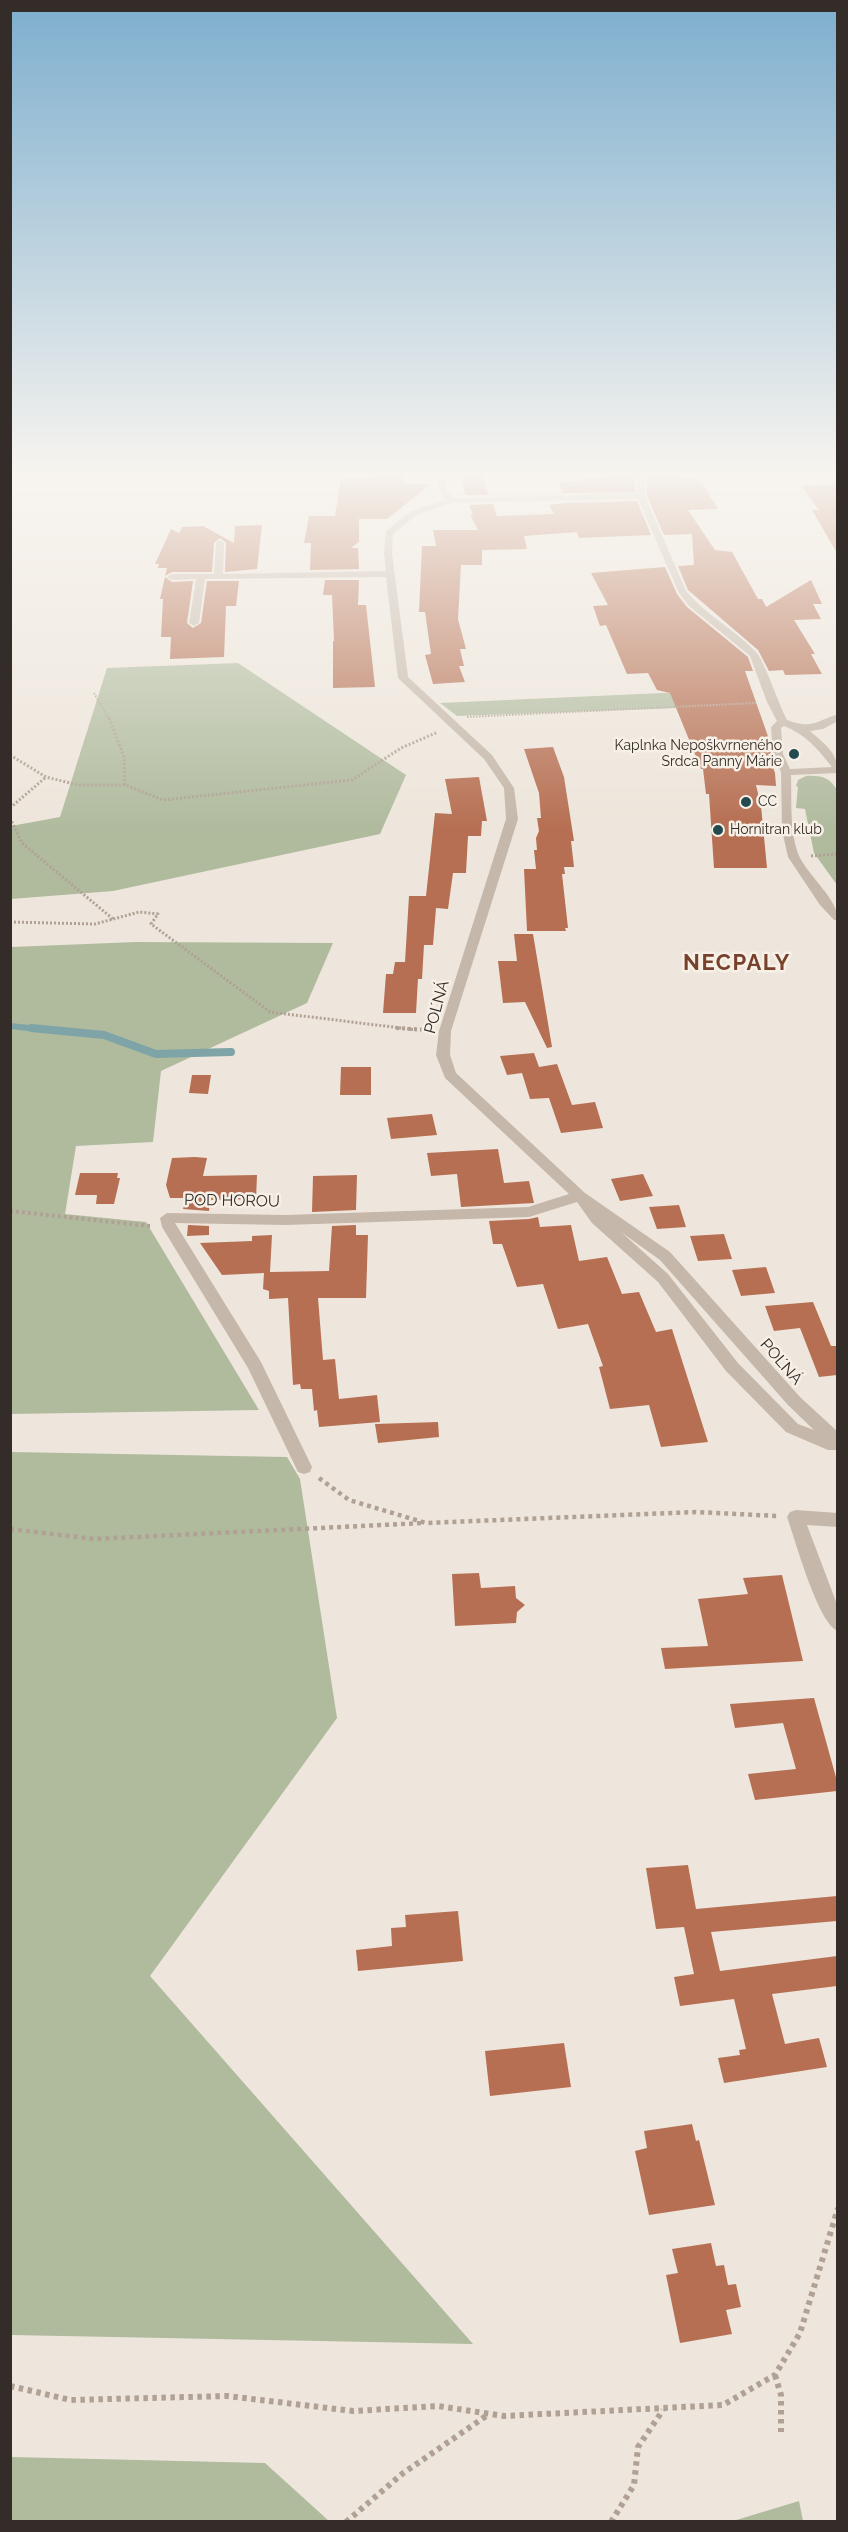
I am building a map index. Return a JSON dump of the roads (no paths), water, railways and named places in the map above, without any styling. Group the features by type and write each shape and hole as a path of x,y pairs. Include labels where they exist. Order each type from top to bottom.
{"street":[{"path":"194,623 199,591"},
{"name":"POĽNÁ","path":"394,591 403,678 488,756 509,788 512,819 445,1031 443,1055 450,1075 580,1197 665,1256 794,1401 837,1445"},
{"path":"682,591 693,604 754,656 773,704 783,722 802,729 823,748 837,769"},
{"path":"802,729 819,727 837,717"},
{"path":"783,722 776,727 778,754 786,772 788,830 794,857 824,902 837,917"},
{"path":"786,772 837,769"},
{"path":"580,1197 597,1219 663,1278 732,1367 792,1428 837,1445"},
{"name":"POD HOROU","path":"304,1467 255,1366 169,1227 166,1218 285,1220 529,1212 580,1197"},
{"path":"837,1520 796,1517 825,1604 837,1623"}],"waterway":[{"path":"10,1026 47,1030"},
{"path":"31,1028 104,1035 156,1054 231,1052"}],"place":[{"name":"Kaplnka Nepoškvrneného Srdca Panny Márie","path":"794,754"},
{"name":"CC","path":"746,802"},
{"name":"Hornitran klub","path":"718,830"}],"district":[{"name":"NECPALY","path":"737,963"}]}
